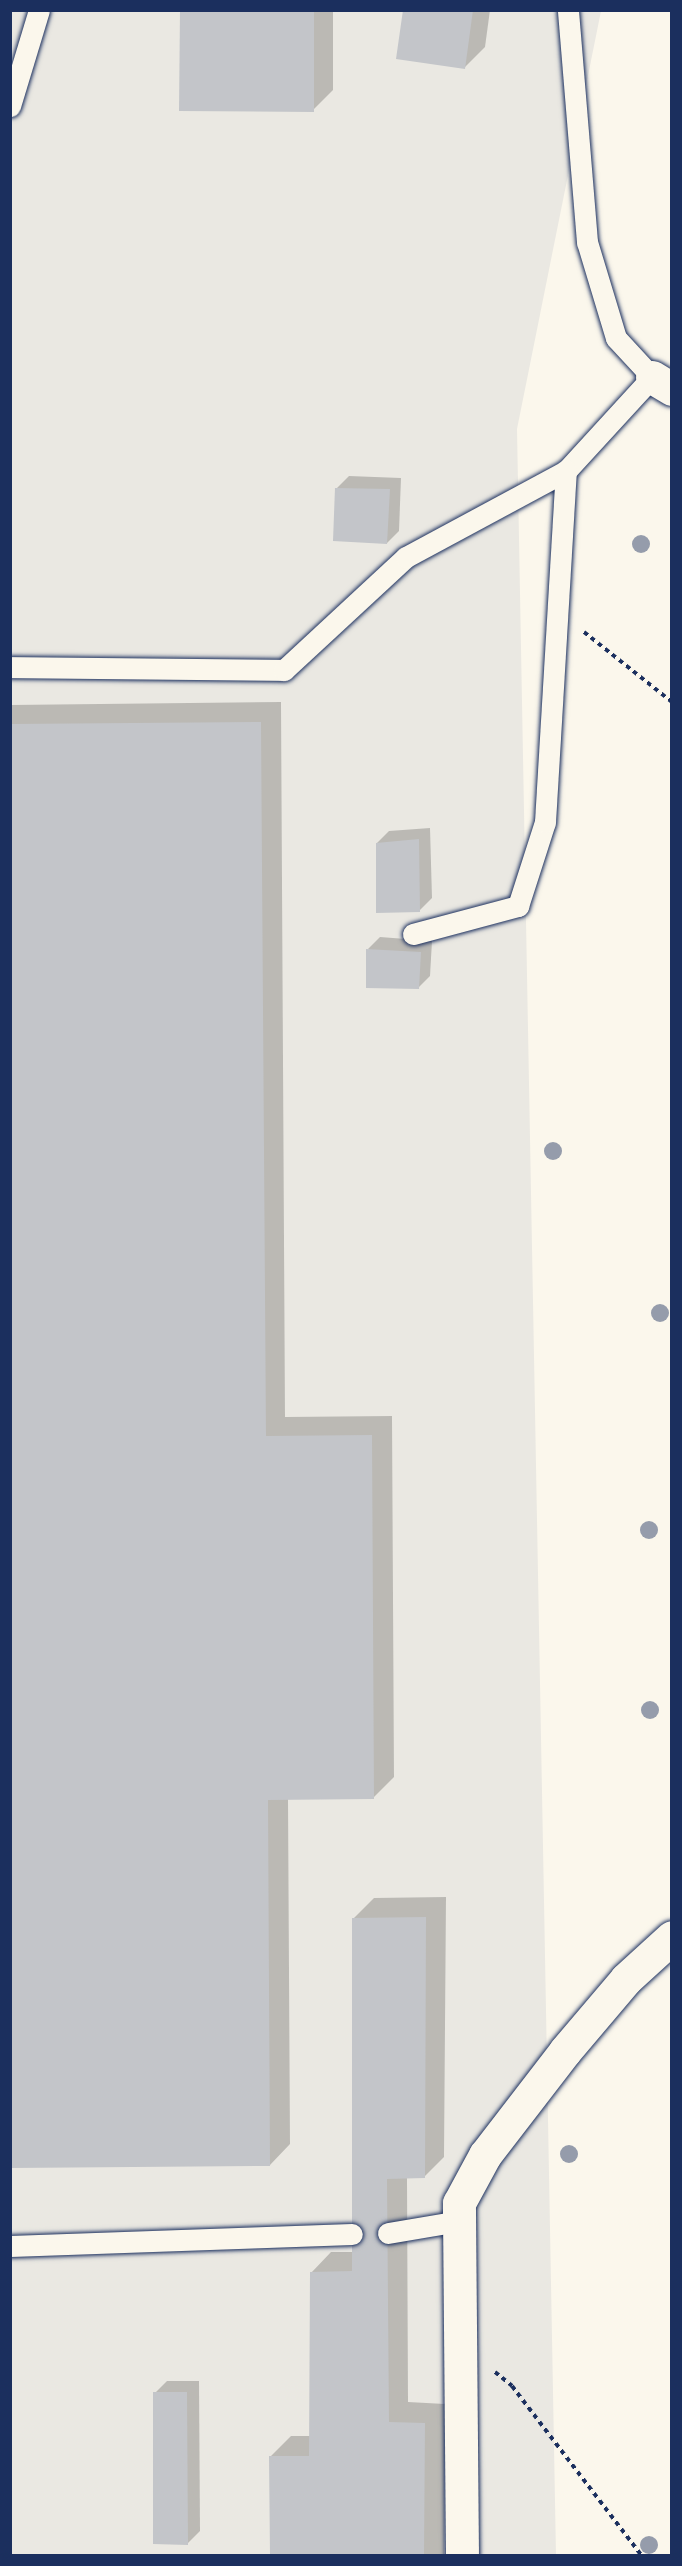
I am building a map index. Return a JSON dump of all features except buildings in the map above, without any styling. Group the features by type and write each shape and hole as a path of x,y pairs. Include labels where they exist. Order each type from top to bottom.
{"street":[{"path":"462,2556 459,2203 485,2155 580,2033 626,1979 672,1936"}],"lane":[{"path":"10,106 39,10"},
{"path":"10,667 284,670 406,557 566,471 662,383 616,338 587,242 568,10"},
{"path":"413,934 518,906 545,822 566,471"},
{"path":"388,2233 459,2221"},
{"path":"10,2246 352,2234"}],"path":[{"path":"558,612 672,702"},
{"path":"460,2343 512,2386 642,2556"}],"shaded area":[{"path":"11,11 601,11 517,429 556,2555 11,2556"}]}
